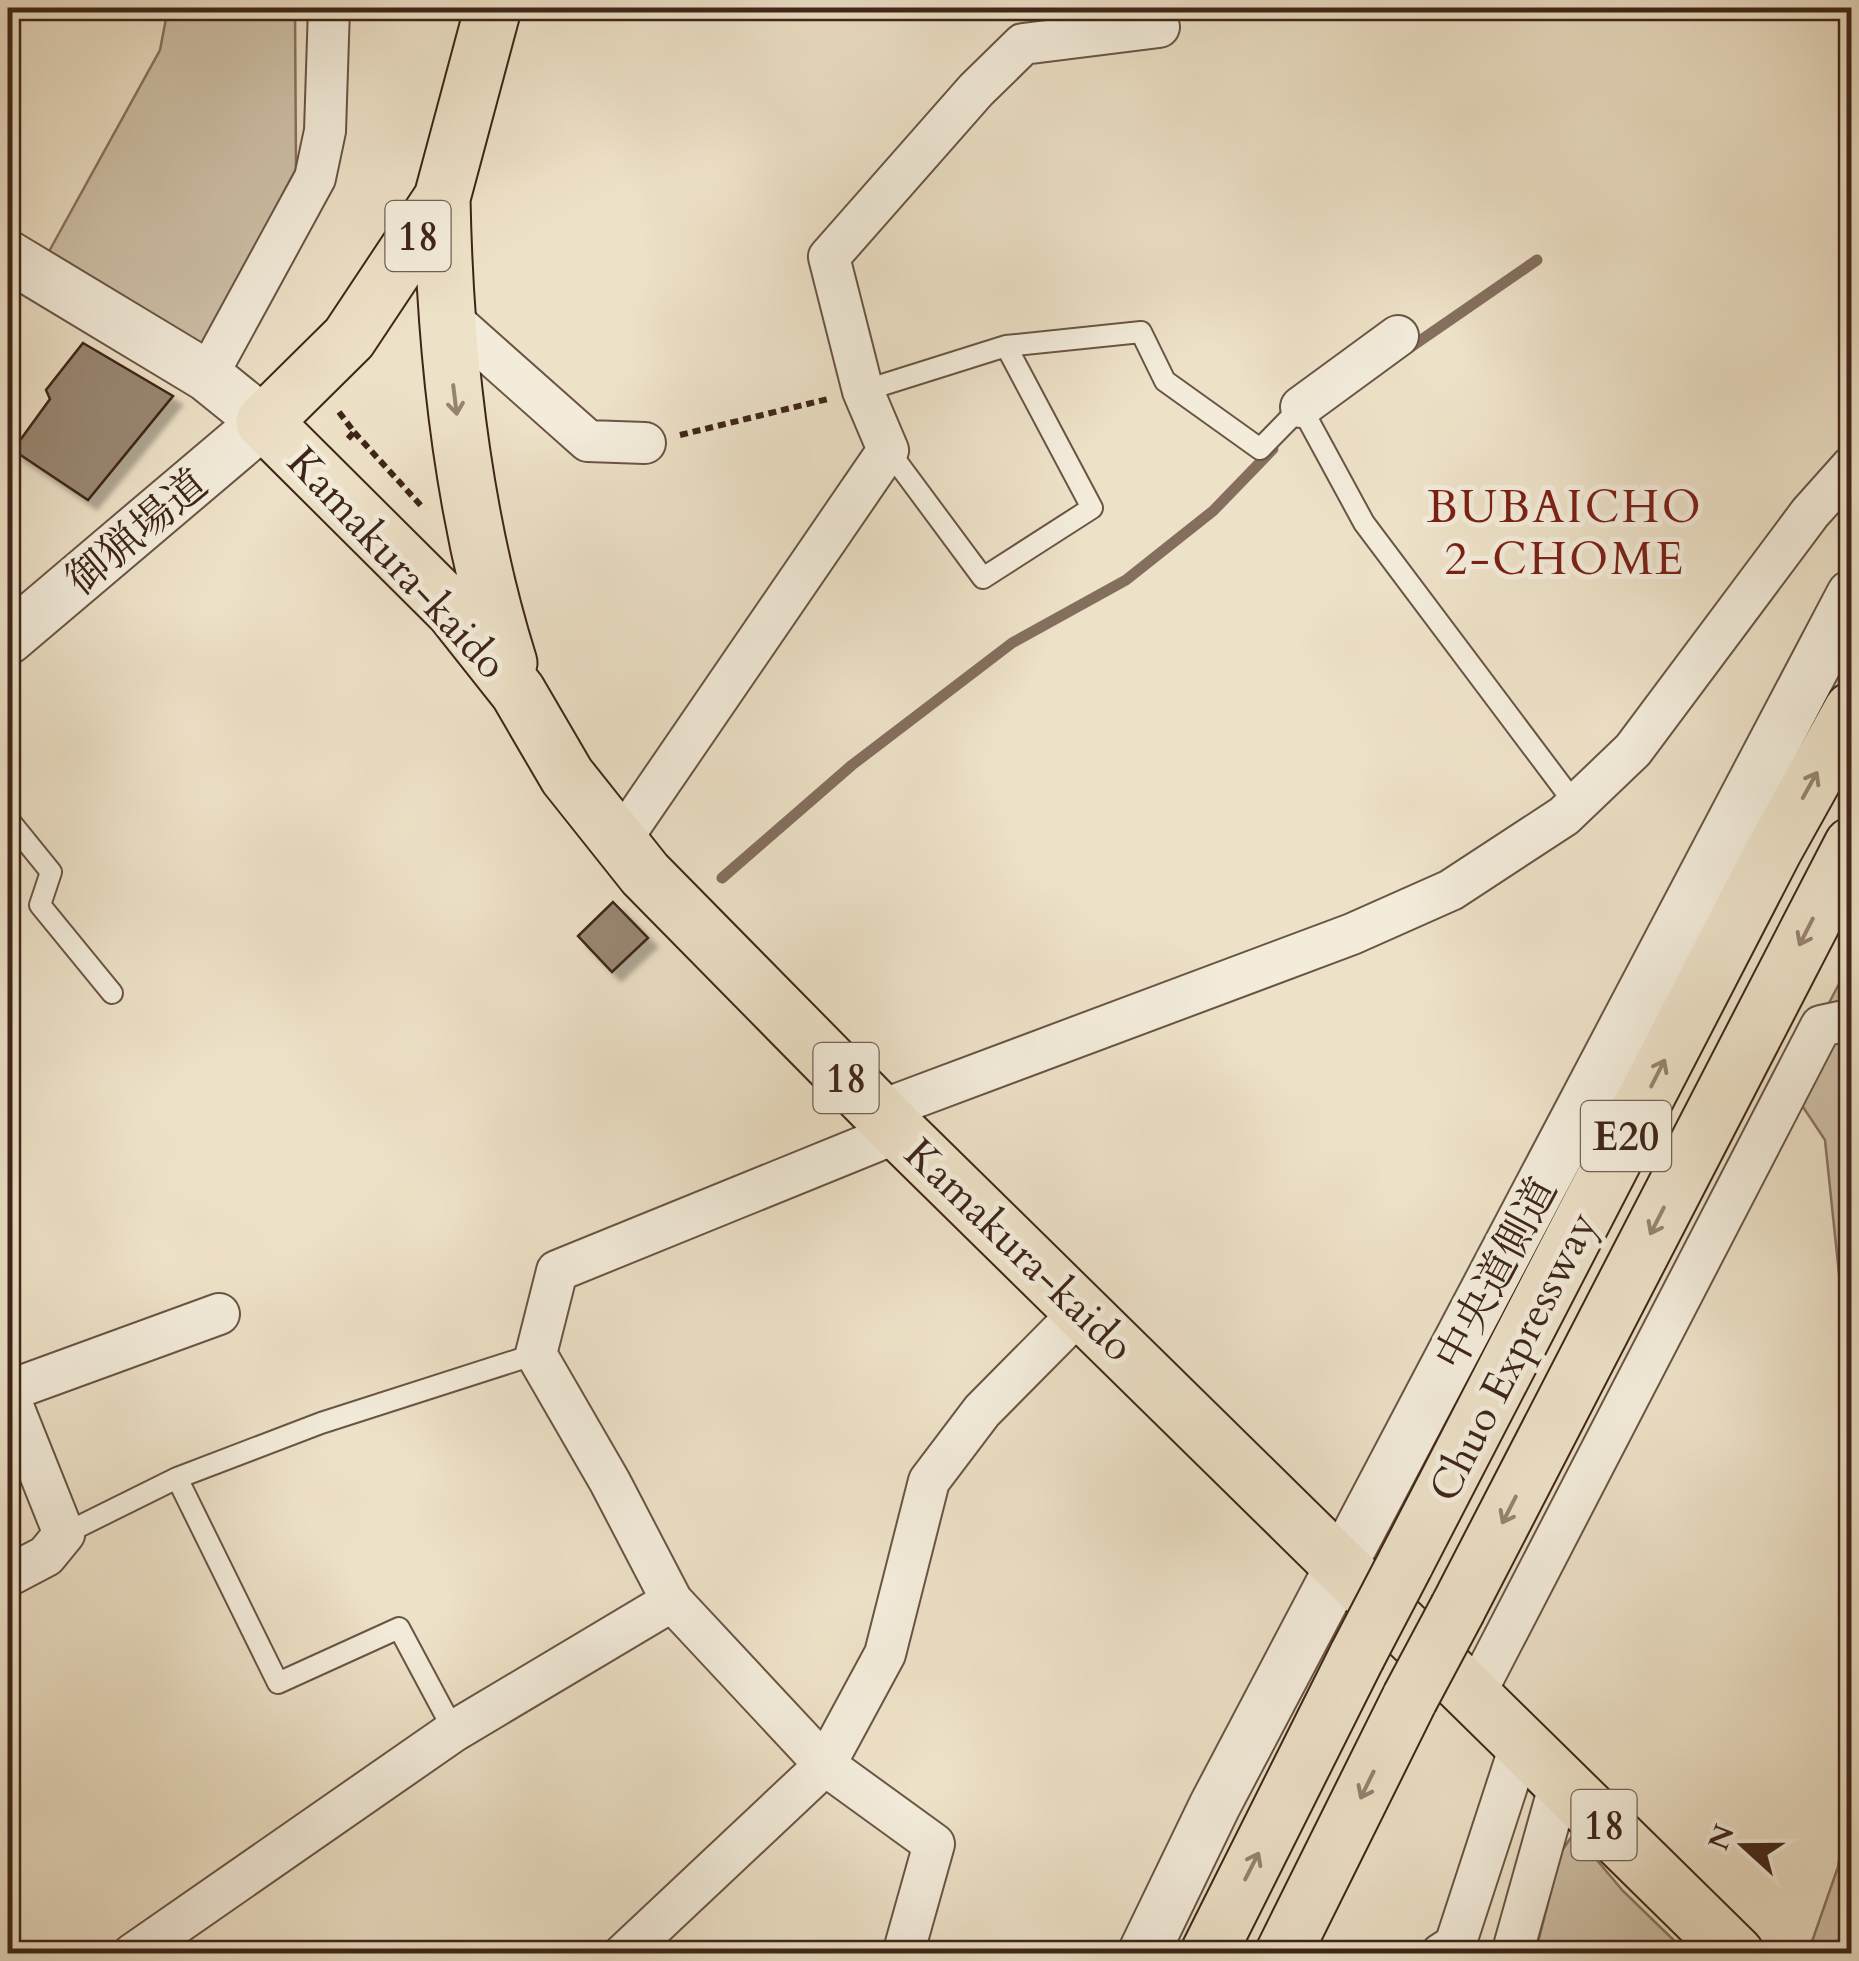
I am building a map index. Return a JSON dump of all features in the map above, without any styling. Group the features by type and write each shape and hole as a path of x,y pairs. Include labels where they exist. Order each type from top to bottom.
{"main road":[{"name":"18","path":"493,8 442,198 444,313 471,521 518,692"},
{"name":"18","path":"264,422 349,338 442,198"},
{"name":"Kamakura-kaido","path":"264,422 441,596 518,692 567,776 618,844 889,1122 1736,1954"},
{"name":"Chuo Expressway","path":"1208,1954 1774,850 1852,710"},
{"name":"Chuo Expressway","path":"1283,1954 1852,846"}],"street":[{"path":"207,376 315,178 325,131 329,8"},
{"path":"618,844 888,450 863,390 829,257 1022,44 1159,28"},
{"path":"8,256 207,376 264,422"},
{"path":"444,313 588,441 645,443"},
{"path":"1301,407 1398,336"},
{"name":"御猟場道","path":"8,638 264,422"},
{"path":"910,1954 905,1947 934,1844 826,1765 672,1602 610,1482 536,1354 557,1271 889,1122 1451,890 1576,805 1633,750 1810,513 1852,466"},
{"name":"中央道側道","path":"1144,1954 1215,1805 1852,595"},
{"path":"1475,1694 1822,1026 1844,1022"},
{"path":"624,1954 826,1765 885,1654 929,1481 982,1412 1082,1310"},
{"path":"8,1576 46,1556 64,1534 8,1392 219,1314"},
{"path":"133,1954 454,1731 672,1602"},
{"path":"1440,1954 1456,1945 1522,1740"},
{"path":"1512,1954 1560,1783"}],"lane":[{"path":"863,390 1006,346 1141,332 1166,381 1260,449 1301,407 1364,523 1576,805"},
{"path":"888,450 983,578 1092,508 1006,346"},
{"path":"8,818 51,872 40,904 112,994"},
{"path":"64,1534 178,1478 321,1423 536,1354"},
{"path":"178,1478 278,1683 399,1628 454,1731"}],"path":[{"path":"645,443 863,390"},
{"path":"354,432 426,511 471,521"},
{"path":"1836,1954 1852,1907"}],"shaded area":[{"path":"168,8 295,8 296,169 204,344 170,337 47,255 160,50"},
{"path":"1851,961 1851,1388 1825,1140 1787,1083"},
{"path":"1851,1789 1851,1953 1808,1953 1838,1867"},
{"path":"1574,1833 1623,1891 1687,1953 1535,1954 1561,1852"}],"building":[{"path":"83,343 173,396 88,500 13,450 50,399 46,390"},
{"path":"613,902 648,938 612,972 578,936"}],"waterway":[{"path":"1408,349 1537,260"},
{"path":"722,878 852,765 1012,643 1126,580 1213,511 1273,449"}],"district":[{"name":"BUBAICHO 2-CHOME","path":"1565,532"}]}
